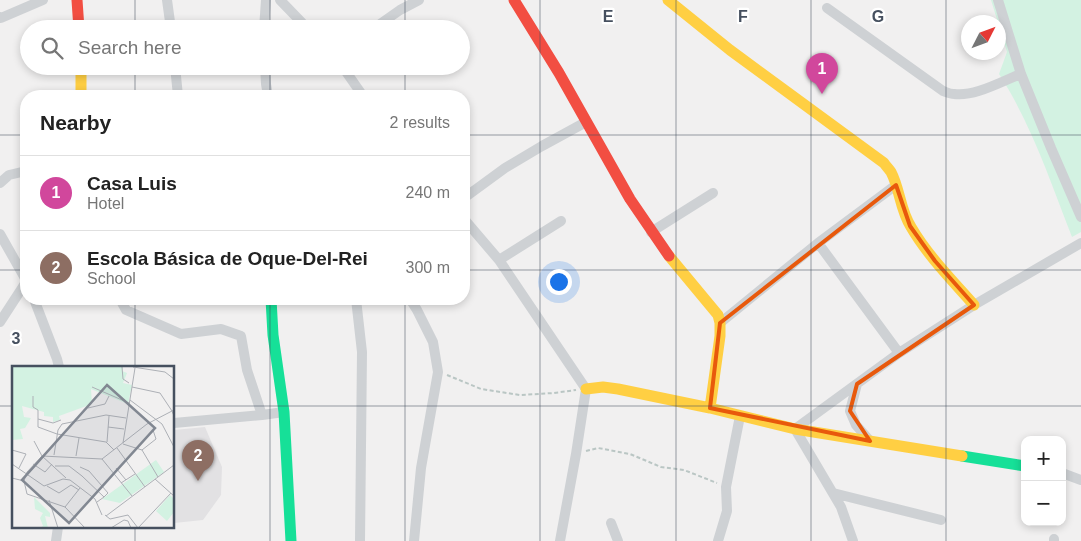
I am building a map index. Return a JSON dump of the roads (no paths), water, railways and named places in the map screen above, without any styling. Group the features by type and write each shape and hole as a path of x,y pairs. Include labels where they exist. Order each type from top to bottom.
{"street":[{"path":"0,18 28,3 43,0"},
{"path":"77,0 78,20"},
{"path":"167,0 169,20"},
{"path":"265,20 266,0"},
{"path":"281,0 300,20"},
{"path":"386,20 419,0"},
{"path":"514,0 651,232 718,315 720,336 710,408"},
{"path":"668,0 730,50 884,163 891,172 901,205 910,226 935,262 974,305"},
{"path":"998,0 1021,74 1081,217"},
{"path":"827,8 943,91 954,94 967,94 1021,74"},
{"path":"81,75 81,90"},
{"path":"176,75 177,90"},
{"path":"266,75 267,90"},
{"path":"348,75 359,90"},
{"path":"470,194 505,168 586,122"},
{"path":"0,183 9,175 20,172"},
{"path":"720,323 818,243 896,185"},
{"path":"651,232 714,193"},
{"path":"498,260 561,221"},
{"path":"470,226 498,260 586,389 560,541"},
{"path":"0,234 20,270"},
{"path":"818,243 899,353"},
{"path":"795,428 899,353 974,305 1081,243"},
{"path":"0,322 20,290"},
{"path":"36,305 59,366"},
{"path":"123,305 126,310 180,334 222,329 241,336 247,370 262,415"},
{"path":"271,305 273,335 284,412 291,541"},
{"path":"357,305 362,352 360,541"},
{"path":"414,305 433,342 438,372 421,468 414,541"},
{"path":"857,384 850,411 856,425 870,441"},
{"path":"586,389 603,387 618,389 795,428 1021,465"},
{"path":"175,423 284,412"},
{"path":"718,541 727,511 726,487 740,416"},
{"path":"795,428 841,507 853,541"},
{"path":"1066,474 1081,480"},
{"path":"833,493 941,520"},
{"path":"611,523 618,541"},
{"path":"56,541 58,528"}],"place":[{"name":"Casa Luis","path":"822,94"},
{"name":"Escola Básica de Oque-Del-Rei","path":"198,481"}]}
